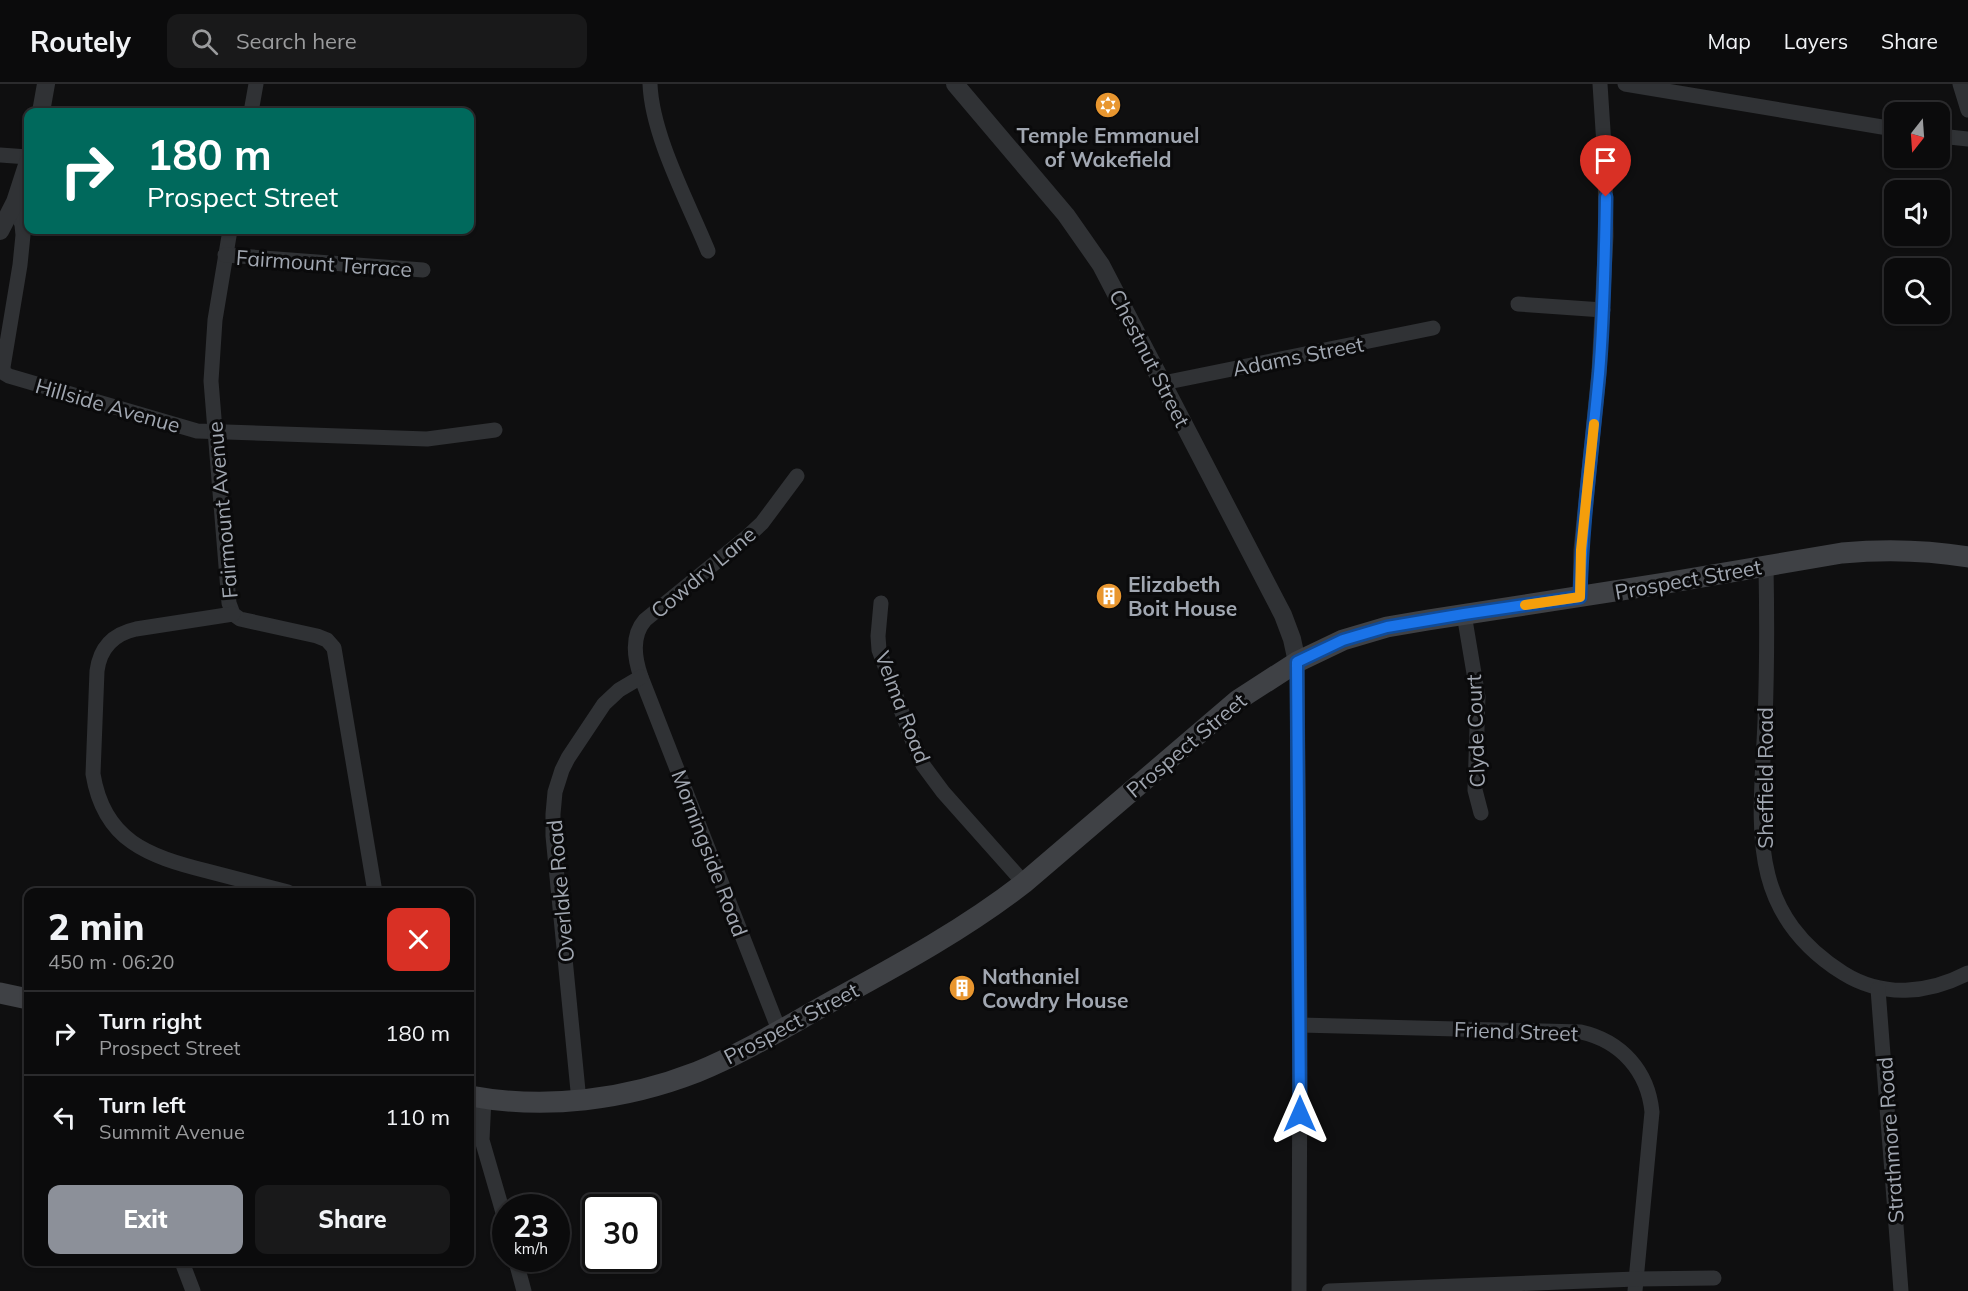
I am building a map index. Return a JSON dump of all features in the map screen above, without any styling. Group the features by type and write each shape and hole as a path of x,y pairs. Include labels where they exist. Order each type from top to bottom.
{"main road":[{"name":"Prospect Street","path":"477,1097 537,1102 579,1101 629,1093 671,1081 724,1060 888,971 989,910 1024,883 1238,700 1297,662 1365,633 1464,614 1842,553 1871,550 1917,550 1968,557"},
{"path":"0,993 24,998"}],"street":[{"path":"42,108 46,84"},
{"path":"252,108 256,84"},
{"path":"650,84 655,116 665,148 708,251"},
{"name":"Chestnut Street","path":"955,84 1066,215 1091,248 1283,615 1297,662"},
{"path":"1580,597 1581,550 1603,310 1606,197 1600,84"},
{"path":"1625,84 1884,127"},
{"path":"1960,84 1968,110"},
{"path":"1950,137 1968,139"},
{"path":"0,155 24,159"},
{"path":"0,231 15,202 24,173"},
{"name":"Hillside Avenue","path":"15,202 23,235 3,367 5,374 10,377 194,430 427,439 495,430"},
{"name":"Fairmount Avenue","path":"229,234 212,353 212,395 229,603 233,614 248,622 324,638 334,648 374,888"},
{"name":"Fairmount Terrace","path":"225,255 423,270"},
{"path":"1518,304 1603,310"},
{"name":"Adams Street","path":"1163,382 1433,328"},
{"name":"Cowdry Lane","path":"641,677 635,646 640,626 762,523 797,476"},
{"name":"Sheffield Road","path":"1766,566 1762,851 1767,877 1782,912 1790,927 1817,956 1848,976 1878,989 1897,991 1936,987 1968,973"},
{"name":"Velma Road","path":"881,603 879,650 923,765 943,792 1024,883"},
{"path":"233,614 136,629 121,633 109,643 100,656 97,671 93,774 100,801 113,825 148,853 177,864 272,888"},
{"name":"Clyde Court","path":"1464,614 1478,697 1475,790 1480,813"},
{"path":"1297,662 1300,1025 1299,1291"},
{"name":"Morningside Road","path":"641,677 779,1030"},
{"name":"Overlake Road","path":"579,1101 553,836 554,804 562,770 593,719 609,698 641,677"},
{"name":"Strathmore Road","path":"1878,989 1900,1291"},
{"name":"Friend Street","path":"1300,1025 1581,1032 1603,1039 1622,1051 1643,1079 1652,1112 1635,1285"},
{"path":"477,1097 482,1140 498,1194"},
{"path":"184,1266 193,1291"},
{"path":"519,1272 524,1291"},
{"path":"1329,1291 1635,1285 1714,1278"}],"slow traffic":[{"path":"1525,605 1580,597 1581,550 1594,424"}],"place":[{"name":"Temple Emmanuel of Wakefield","path":"1108,105"},
{"name":"Elizabeth Boit House","path":"1109,596"},
{"name":"Nathaniel Cowdry House","path":"962,988"}],"route":[{"path":"1300,1114 1297,662 1343,640 1387,627 1580,597 1581,550 1599,372 1606,197"}]}
